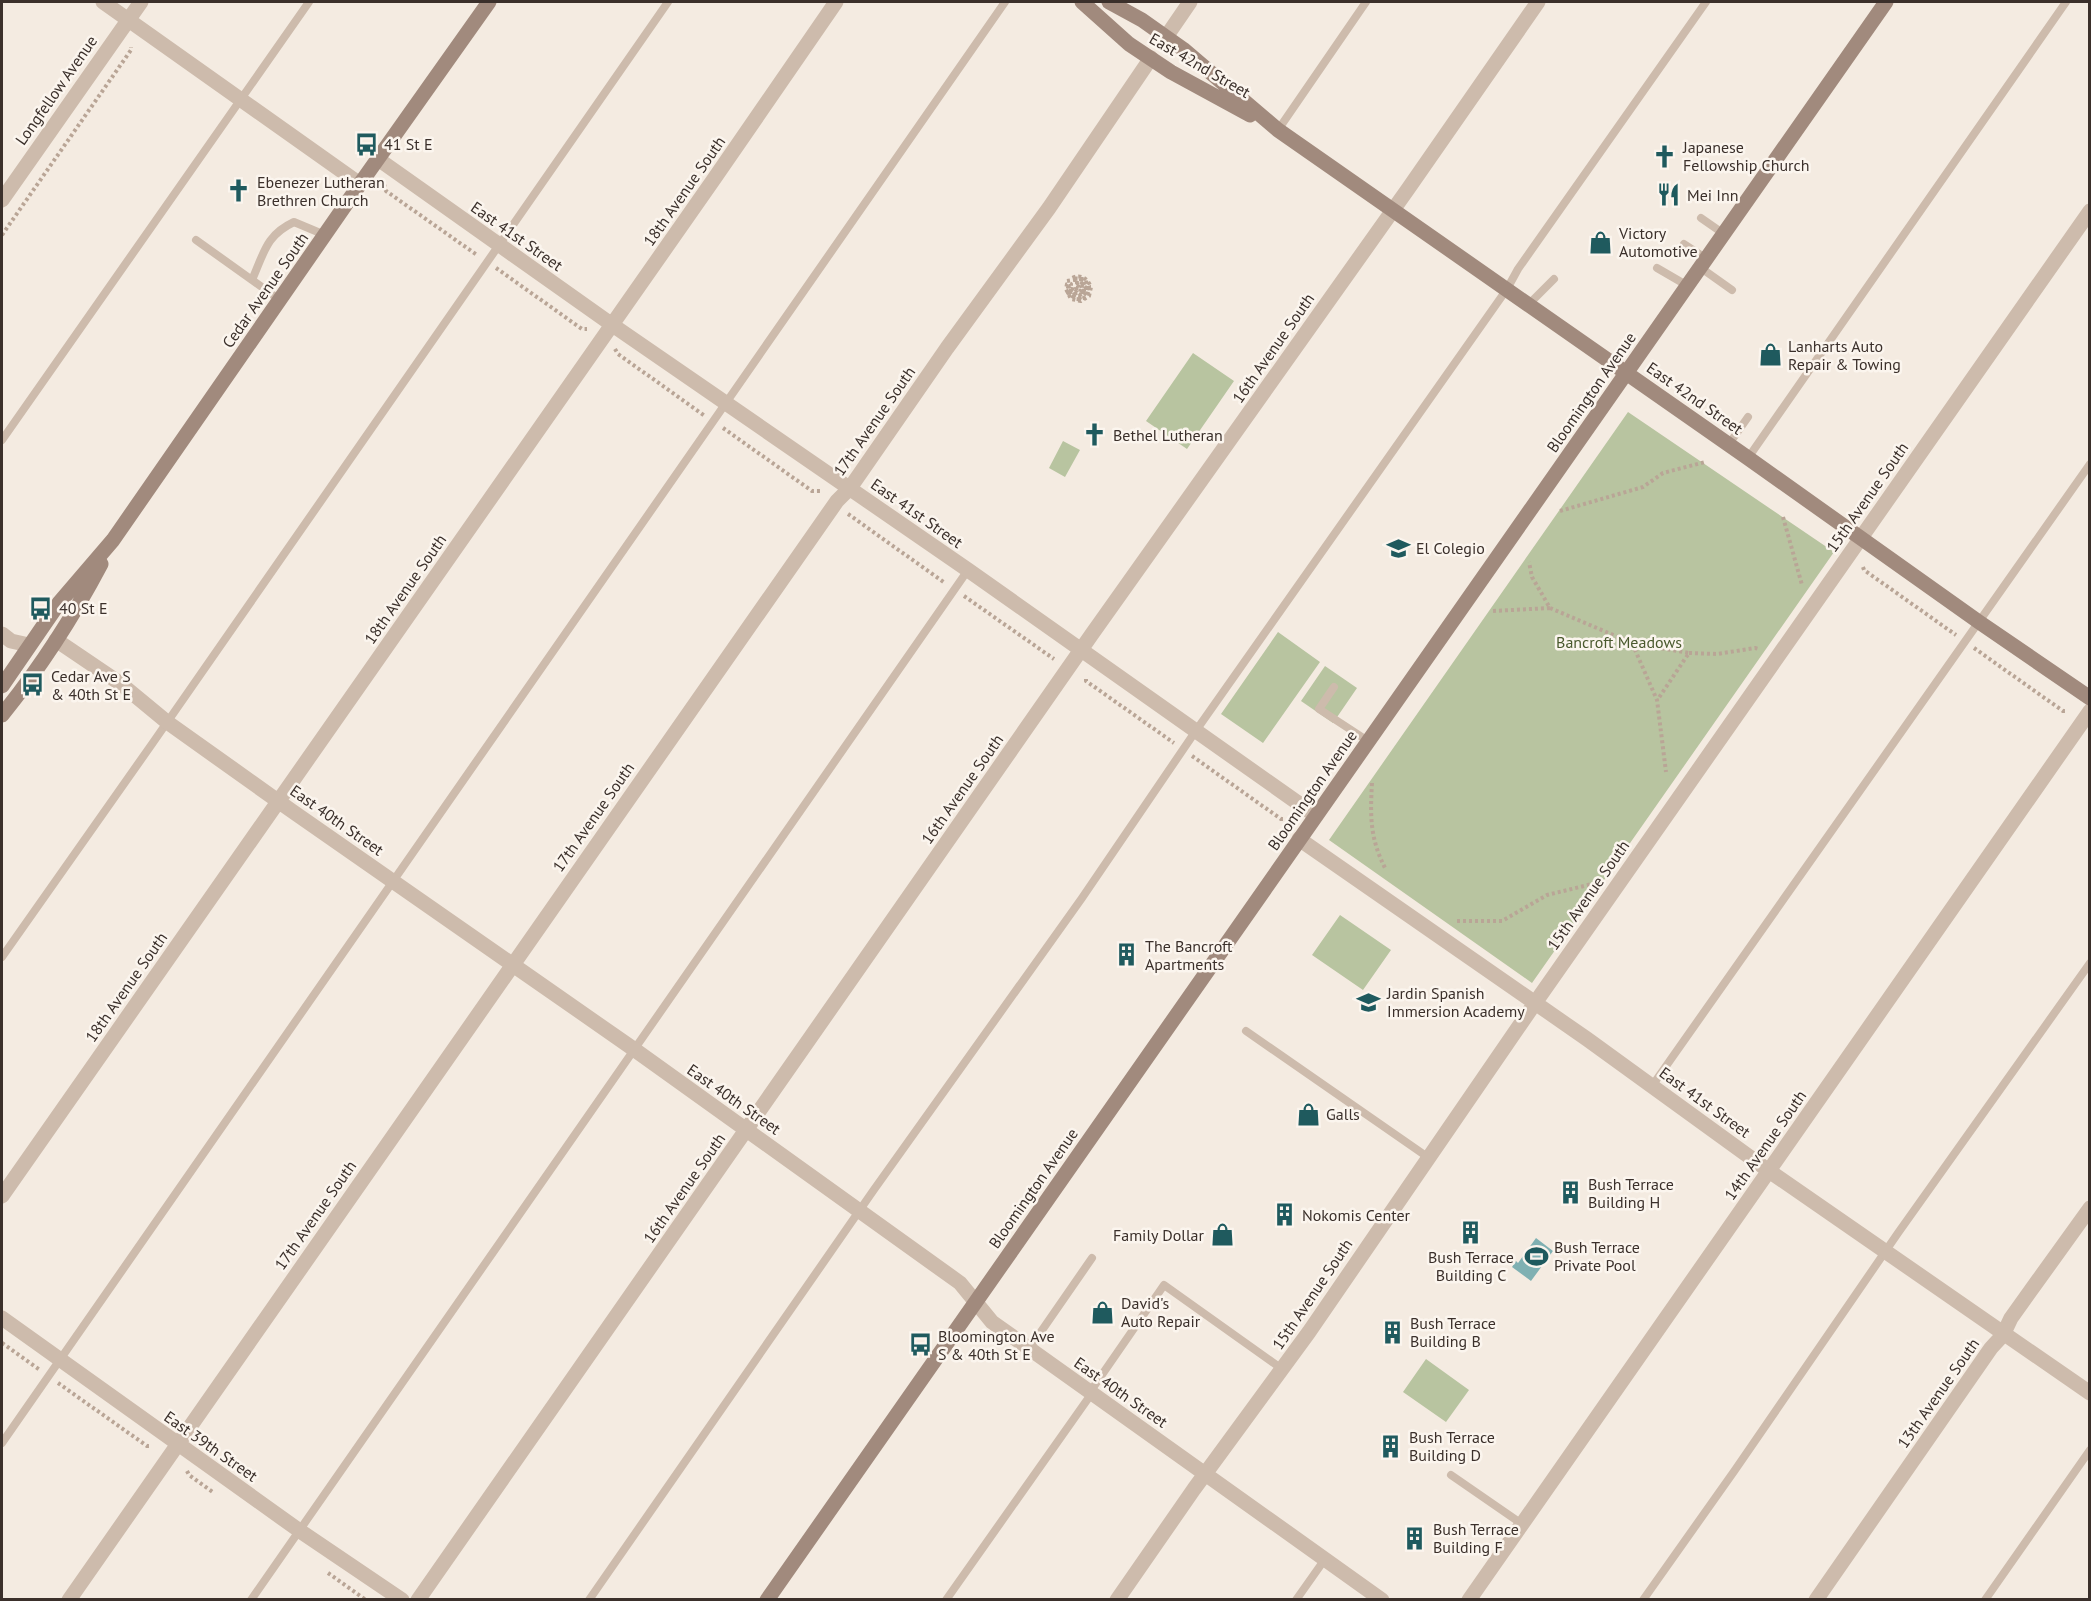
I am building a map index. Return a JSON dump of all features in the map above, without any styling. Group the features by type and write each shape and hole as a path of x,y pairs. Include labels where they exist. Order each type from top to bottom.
{"street":[{"path":"103,2 360,184"},
{"name":"Longfellow Avenue","path":"2,200 141,2"},
{"name":"Cedar Avenue South","path":"2,715 22,690 75,612 114,540 489,2"},
{"name":"18th Avenue South","path":"2,1196 836,2"},
{"name":"East 42nd Street","path":"1082,2 1129,44 1171,72 1278,130"},
{"name":"East 42nd Street","path":"1109,2 1142,20 1183,49 1278,130 2090,698"},
{"path":"1166,37 1190,2"},
{"name":"16th Avenue South","path":"418,1599 1081,650 1538,2"},
{"name":"Bloomington Avenue","path":"767,1599 1886,2"},
{"name":"17th Avenue South","path":"69,1599 828,513 850,488 947,348 1049,208 1151,58"},
{"name":"East 41st Street","path":"378,159 1316,815"},
{"name":"15th Avenue South","path":"1117,1599 1282,1370 1535,1002 2090,211"},
{"name":"Cedar Avenue South","path":"2,686 59,603 114,540"},
{"path":"2,634 11,641 29,645"},
{"name":"East 40th Street","path":"56,640 121,684 167,722 860,1210 960,1283 992,1322 1382,1599"},
{"name":"14th Avenue South","path":"1469,1599 2090,711"},
{"name":"East 41st Street","path":"1299,839 1535,1002 1769,1171 2003,1335 2090,1393"},
{"name":"13th Avenue South","path":"1816,1599 2090,1208"},
{"name":"East 39th Street","path":"2,1318 300,1531 402,1599"}],"lane":[{"path":"2,440 309,2"},
{"path":"2,957 668,2"},
{"path":"2,1443 1005,2"},
{"path":"1278,130 1366,2"},
{"path":"589,1599 860,1210 1082,898 1195,732 1706,2"},
{"path":"1748,458 2066,2"},
{"path":"1701,218 1724,234"},
{"path":"252,280 272,237 282,228 294,222 325,235"},
{"path":"196,240 280,300"},
{"path":"1683,243 1732,290"},
{"path":"1657,268 1688,286"},
{"path":"1529,304 1554,279"},
{"path":"1729,444 1748,417"},
{"path":"1652,1086 2090,464"},
{"path":"251,1599 968,570"},
{"path":"1334,687 1319,709 1368,741"},
{"path":"1643,1599 2090,963"},
{"path":"1246,1031 1429,1158"},
{"path":"1029,1349 1092,1258"},
{"path":"946,1599 1164,1285 1282,1370"},
{"path":"1985,1599 2090,1450"},
{"path":"1451,1475 1522,1524"},
{"path":"1296,1599 1325,1558"}],"path":[{"path":"2,235 131,50 131,43"},
{"path":"1066,281 1080,279 1086,284 1088,289 1086,293 1078,298 1071,295 1068,285 1068,293 1076,299 1086,296 1089,286 1084,279 1072,278 1082,277 1087,280 1091,286 1089,296 1081,301 1071,298 1066,289 1069,283 1071,293 1077,296 1082,296 1086,288 1080,281 1075,284 1081,288 1080,292 1074,290 1077,293 1082,292 1082,287 1077,283 1080,283 1084,286 1084,291 1080,295 1072,291 1073,287 1078,289"},
{"path":"1560,511 1643,487 1663,473 1705,462"},
{"path":"1783,517 1802,585"},
{"path":"1528,562 1532,577 1550,608"},
{"path":"1493,611 1550,608 1632,643 1689,652 1717,654 1759,649"},
{"path":"1632,643 1657,700 1666,772"},
{"path":"1657,700 1689,652"},
{"path":"1372,783 1371,830 1377,852 1386,870"},
{"path":"1457,921 1502,921 1547,895 1592,884"},
{"path":"2,1343 147,1446 153,1445"}],"green space":[{"path":"1193,353 1234,381 1187,449 1146,421"},
{"name":"Bancroft Meadows","path":"1628,412 1834,552 1532,983 1329,840"},
{"path":"1063,441 1080,450 1065,477 1049,468"},
{"path":"1278,632 1320,662 1263,743 1221,714"},
{"path":"1325,666 1357,688 1333,723 1301,701"},
{"path":"1340,915 1391,950 1363,990 1312,955"},
{"path":"1426,1359 1469,1390 1446,1422 1403,1392"}],"water":[{"name":"Bush Terrace Private Pool","path":"1536,1238 1553,1251 1531,1281 1512,1267 1516,1261 1518,1263"}],"place":[{"name":"41 St E","path":"366,144"},
{"name":"Japanese Fellowship Church","path":"1665,156"},
{"name":"Ebenezer Lutheran Brethren Church","path":"239,191"},
{"name":"Mei Inn","path":"1669,195"},
{"name":"Victory Automotive","path":"1601,242"},
{"name":"Lanharts Auto Repair & Towing","path":"1770,355"},
{"name":"Bethel Lutheran","path":"1095,435"},
{"name":"El Colegio","path":"1398,548"},
{"name":"40 St E","path":"41,608"},
{"name":"Cedar Ave S & 40th St E","path":"33,685"},
{"name":"The Bancroft Apartments","path":"1127,955"},
{"name":"Jardin Spanish Immersion Academy","path":"1369,1002"},
{"name":"Galls","path":"1308,1114"},
{"name":"Bush Terrace Building H","path":"1570,1193"},
{"name":"Nokomis Center","path":"1284,1215"},
{"name":"Bush Terrace Building C","path":"1471,1232"},
{"name":"Family Dollar","path":"1222,1235"},
{"name":"Bush Terrace Private Pool","path":"1536,1256"},
{"name":"David's Auto Repair","path":"1103,1312"},
{"name":"Bush Terrace Building B","path":"1392,1332"},
{"name":"Bloomington Ave S & 40th St E","path":"920,1345"},
{"name":"Bush Terrace Building D","path":"1391,1446"},
{"name":"Bush Terrace Building F","path":"1415,1538"}]}
